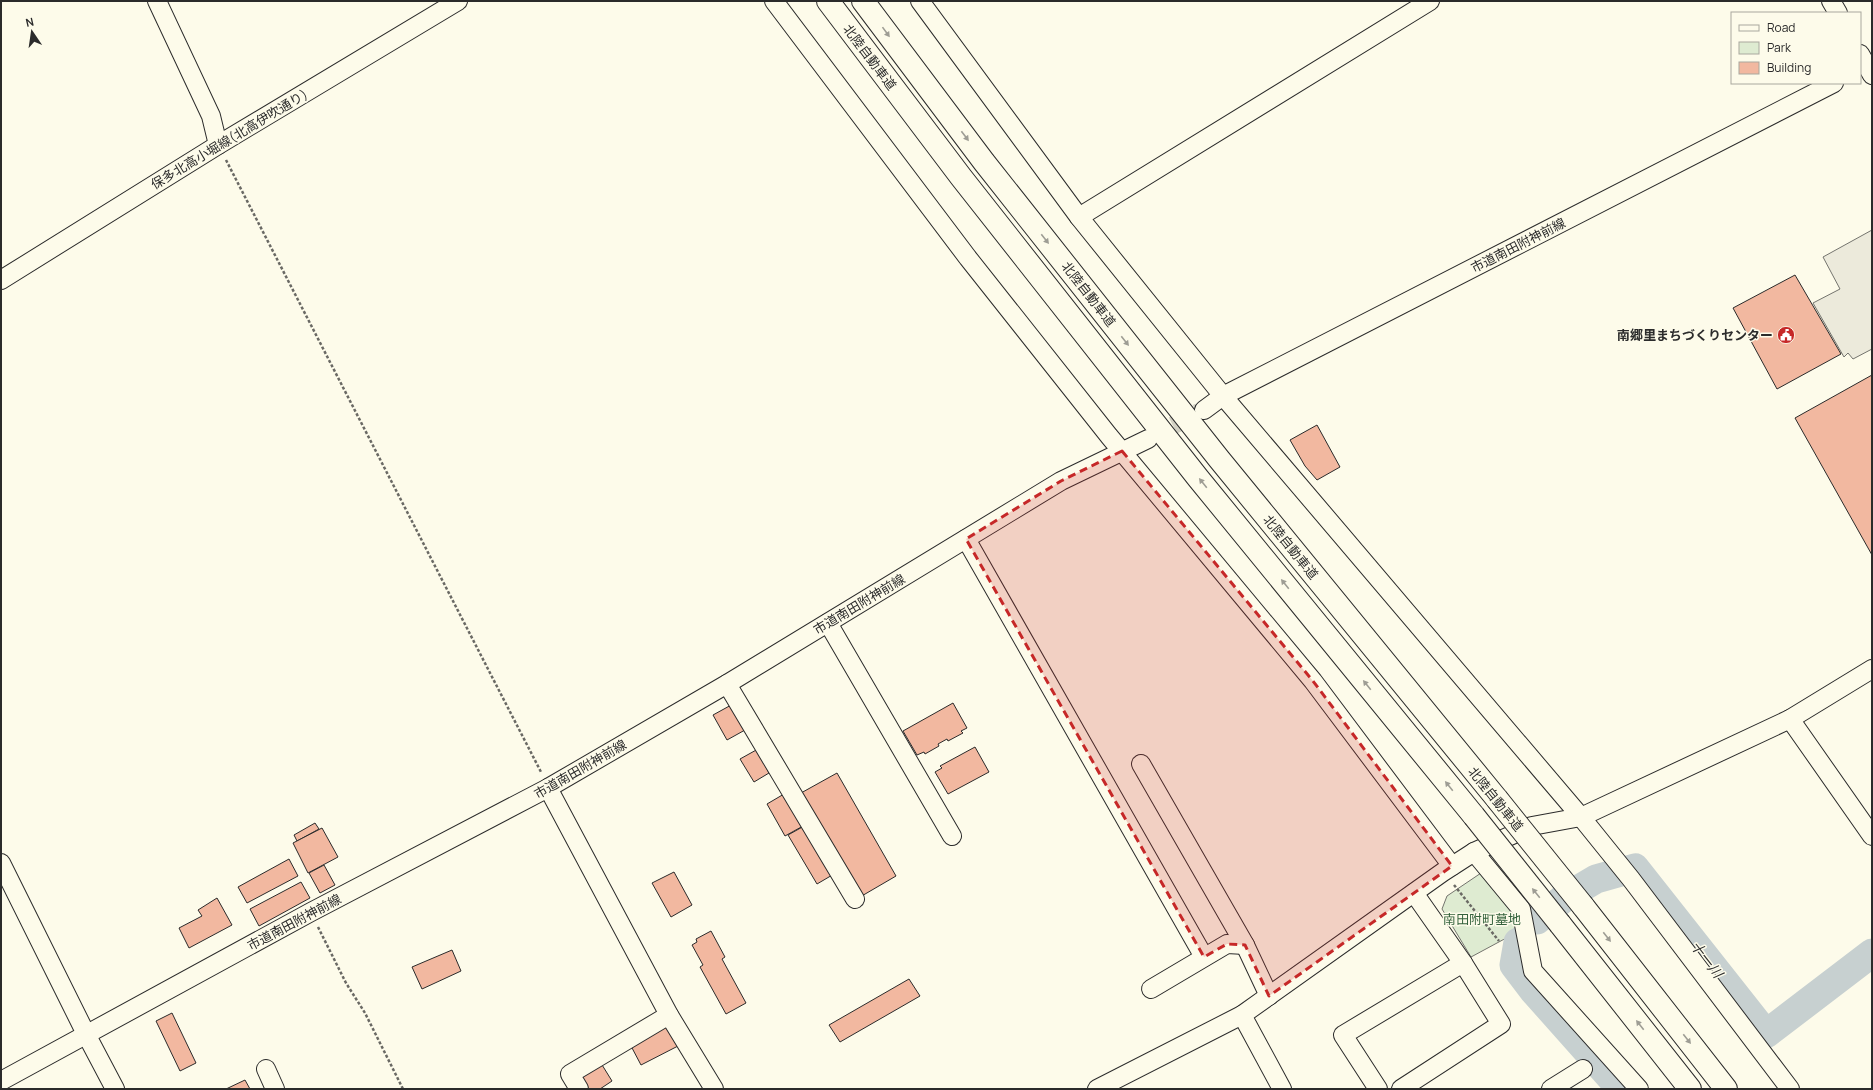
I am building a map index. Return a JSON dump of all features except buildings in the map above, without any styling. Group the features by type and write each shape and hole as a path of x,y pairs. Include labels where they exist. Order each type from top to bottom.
{"highway":[{"name":"北陸自動車道","path":"828,1 961,177 1198,478 1474,816 1690,1089"},
{"name":"北陸自動車道","path":"863,1 984,162 1214,453 1497,799 1726,1089"}],"street":[{"path":"157,1 211,116 218,145"},
{"name":"保多北高小堀線(北高伊吹通り)","path":"1,280 218,145 458,1"},
{"path":"774,1 968,258 1122,451 1313,681 1448,869"},
{"path":"920,1 1079,217 1224,396 1581,817 1631,879 1790,1089"},
{"path":"1079,217 1430,1"},
{"path":"1831,1 1837,12"},
{"name":"市道南田附神前線","path":"1204,410 1224,396 1832,84"},
{"name":"市道南田附神前線","path":"1,1081 311,912 548,788 727,684 1061,481 1148,439"},
{"path":"966,540 1204,957"},
{"path":"828,623 952,836"},
{"path":"1098,1089 1242,1015 1474,852 1532,826 1581,817 1790,719 1872,669"},
{"path":"727,684 855,899"},
{"path":"1790,719 1872,836"},
{"path":"1141,764 1246,944 1269,996"},
{"path":"548,788 669,1015 714,1089"},
{"path":"1474,852 1521,909 1533,971 1639,1089"},
{"path":"1,864 115,1089"},
{"path":"1401,1089 1501,1024 1463,963 1414,893"},
{"path":"1151,989 1226,944 1246,944"},
{"path":"1378,1089 1344,1035 1463,963"},
{"path":"579,1089 570,1074 669,1015"},
{"path":"1242,1015 1282,1089"},
{"path":"266,1068 275,1089"},
{"path":"1551,1089 1583,1069"}],"path":[{"path":"218,145 548,788"},
{"path":"1448,869 1499,942"},
{"path":"311,912 346,983 365,1013 403,1089"}],"highlighted area":[{"path":"1122,451 1313,681 1452,866 1269,996 1245,945 1227,944 1204,957 966,539 1061,481"}],"green space":[{"name":"南田附町墓地","path":"1484,871 1523,929 1471,957 1442,909 1447,896"}],"shaded area":[{"path":"1872,230 1872,349 1853,359 1848,353 1844,357 1813,303 1840,289 1823,257"}],"waterway":[{"name":"十一川","path":"1537,920 1564,898 1596,879 1635,868 1766,1034 1872,953"},
{"name":"十一川","path":"1518,942 1514,965 1533,990 1621,1089"}],"tunnel":[{"path":"1149,438 1199,412"}],"place":[{"name":"南郷里まちづくりセンター","path":"1786,335"}]}
